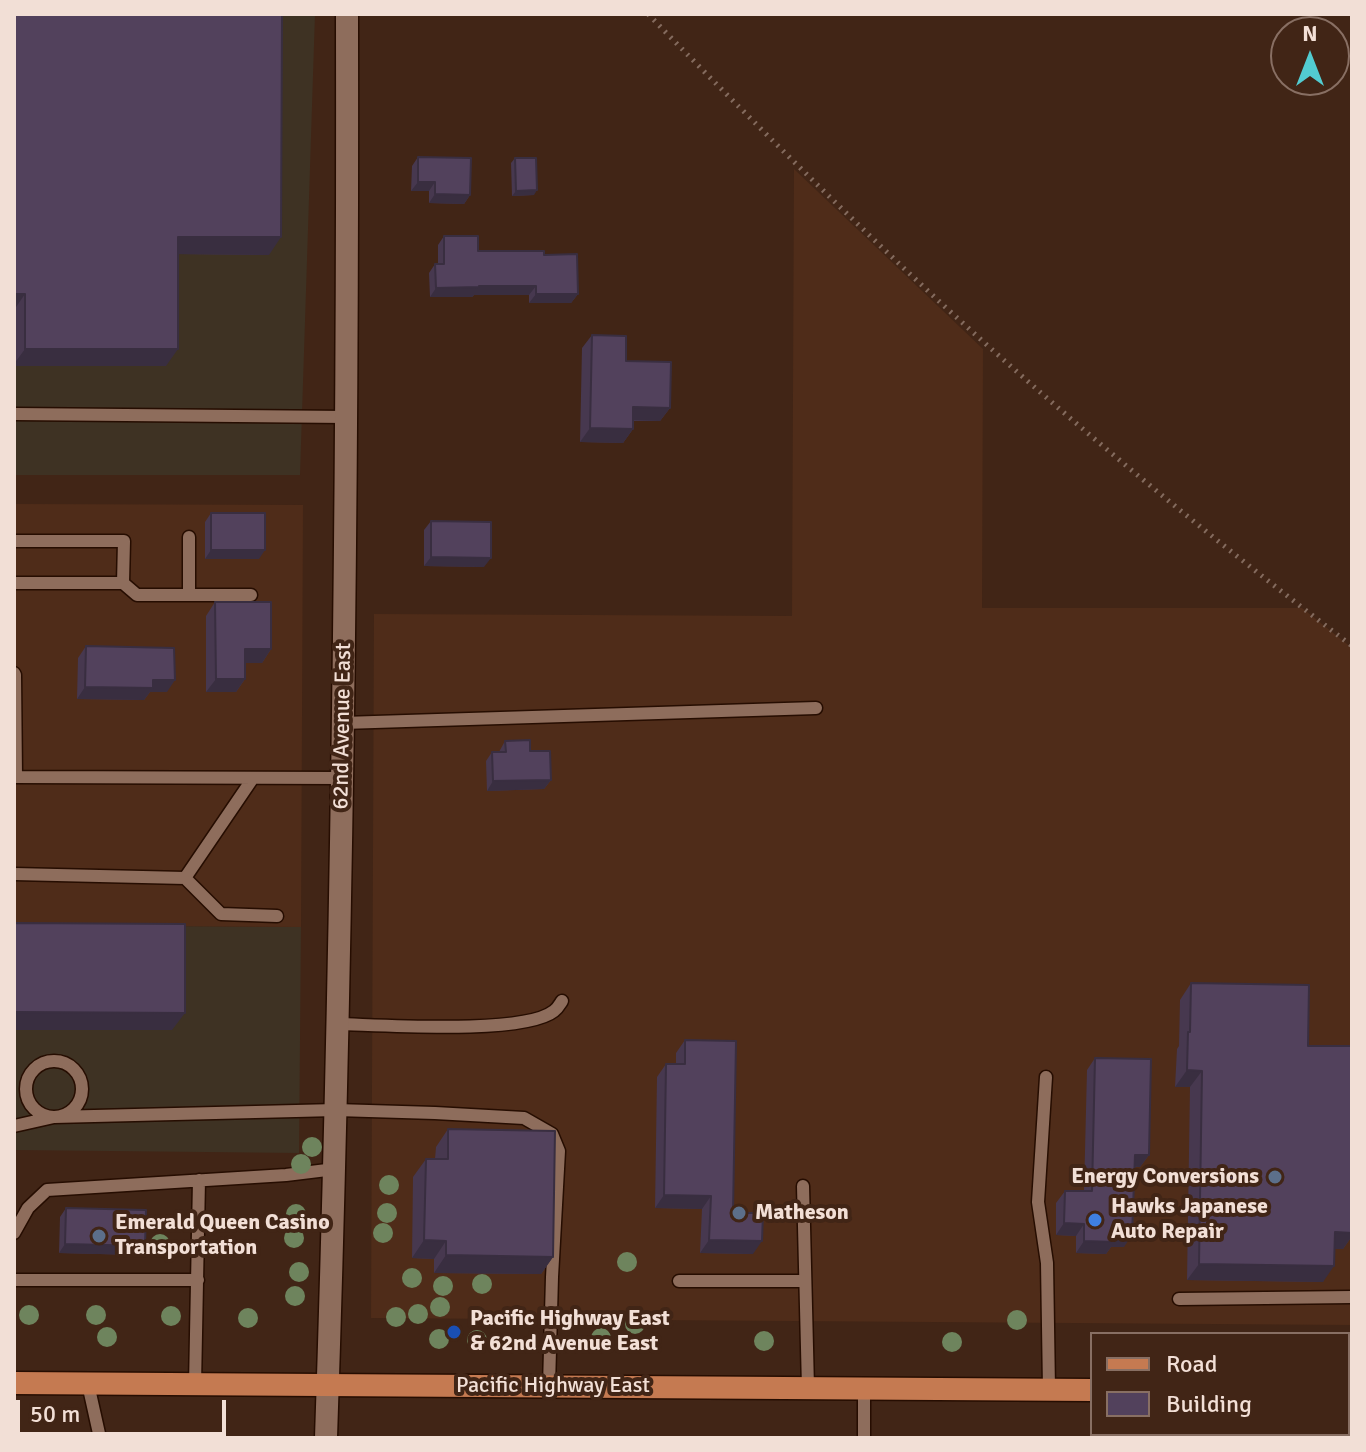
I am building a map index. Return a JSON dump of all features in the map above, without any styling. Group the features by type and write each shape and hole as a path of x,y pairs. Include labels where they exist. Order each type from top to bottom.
{"main road":[{"name":"Pacific Highway East","path":"14,1383 1090,1390"}],"street":[{"name":"62nd Avenue East","path":"326,1438 335,1169 343,723 347,14"}],"lane":[{"path":"14,414 347,417"},
{"path":"189,537 189,595"},
{"path":"14,541 124,541 123,583"},
{"path":"14,583 123,583 137,595 251,595"},
{"path":"14,673 15,777 342,778"},
{"path":"343,723 816,708"},
{"path":"185,878 253,778"},
{"path":"14,874 185,878 221,914 277,916"},
{"path":"338,1024 465,1027 512,1024 555,1011 562,1001"},
{"path":"14,1126 54,1117 65,1115 74,1109 82,1089 80,1078 65,1063 54,1061 34,1069 26,1089 34,1109 54,1117 336,1110 524,1118 552,1134 559,1151 549,1386"},
{"path":"1046,1077 1038,1202 1047,1263 1049,1389"},
{"path":"14,1233 28,1208 47,1190 286,1175 335,1169"},
{"path":"195,1385 199,1180"},
{"path":"803,1186 808,1388"},
{"path":"14,1280 198,1280"},
{"path":"679,1281 804,1281"},
{"path":"1179,1299 1352,1297"},
{"path":"88,1384 100,1438"},
{"path":"864,1388 864,1438"}],"path":[{"path":"648,14 827,195 1053,403 1165,498 1352,646"}],"shaded area":[{"path":"14,14 315,14 300,475 14,475"},
{"path":"794,169 983,349 982,608 1302,608 1352,648 1352,1325 371,1318 374,614 792,616"},
{"path":"14,504 303,505 301,927 14,925"},
{"path":"14,925 301,927 299,1153 14,1150"}],"building":[{"path":"14,14 282,14 281,237 178,237 178,349 25,349 25,294 14,294"},
{"path":"418,157 471,158 470,195 435,194 435,182 418,182"},
{"path":"515,158 536,158 537,190 516,191"},
{"path":"444,236 478,236 478,251 577,254 578,294 536,294 536,286 436,288 435,264 444,264"},
{"path":"592,335 626,336 626,361 671,362 670,408 633,407 633,429 590,428"},
{"path":"211,513 265,513 265,550 211,550"},
{"path":"431,521 491,522 491,558 431,557"},
{"path":"215,602 271,602 271,649 245,649 245,679 216,679"},
{"path":"86,646 174,648 175,680 153,680 153,688 85,687"},
{"path":"530,740 530,751 550,751 551,780 493,781 492,752 506,752 505,741"},
{"path":"14,923 185,924 185,1013 15,1012 15,1048"},
{"path":"1191,983 1309,985 1308,1046 1352,1046 1352,1233 1335,1232 1334,1266 1199,1264 1202,1071 1187,1070"},
{"path":"685,1040 736,1041 733,1213 763,1213 762,1241 709,1240 711,1196 664,1195 666,1064 685,1064"},
{"path":"1095,1058 1151,1059 1149,1155 1135,1155 1132,1235 1115,1235 1114,1242 1084,1241 1084,1224 1064,1223 1065,1191 1092,1191"},
{"path":"448,1129 555,1131 553,1257 446,1255 446,1241 424,1240 426,1159 448,1159"},
{"name":"Emerald Queen Casino Transportation","path":"66,1208 146,1210 145,1246 65,1244"}],"place":[{"name":"Energy Conversions","path":"1275,1177"},
{"name":"Matheson","path":"739,1213"},
{"name":"Hawks Japanese Auto Repair","path":"1095,1220"},
{"name":"Emerald Queen Casino Transportation","path":"99,1236"},
{"name":"Pacific Highway East & 62nd Avenue East","path":"454,1332"}]}
